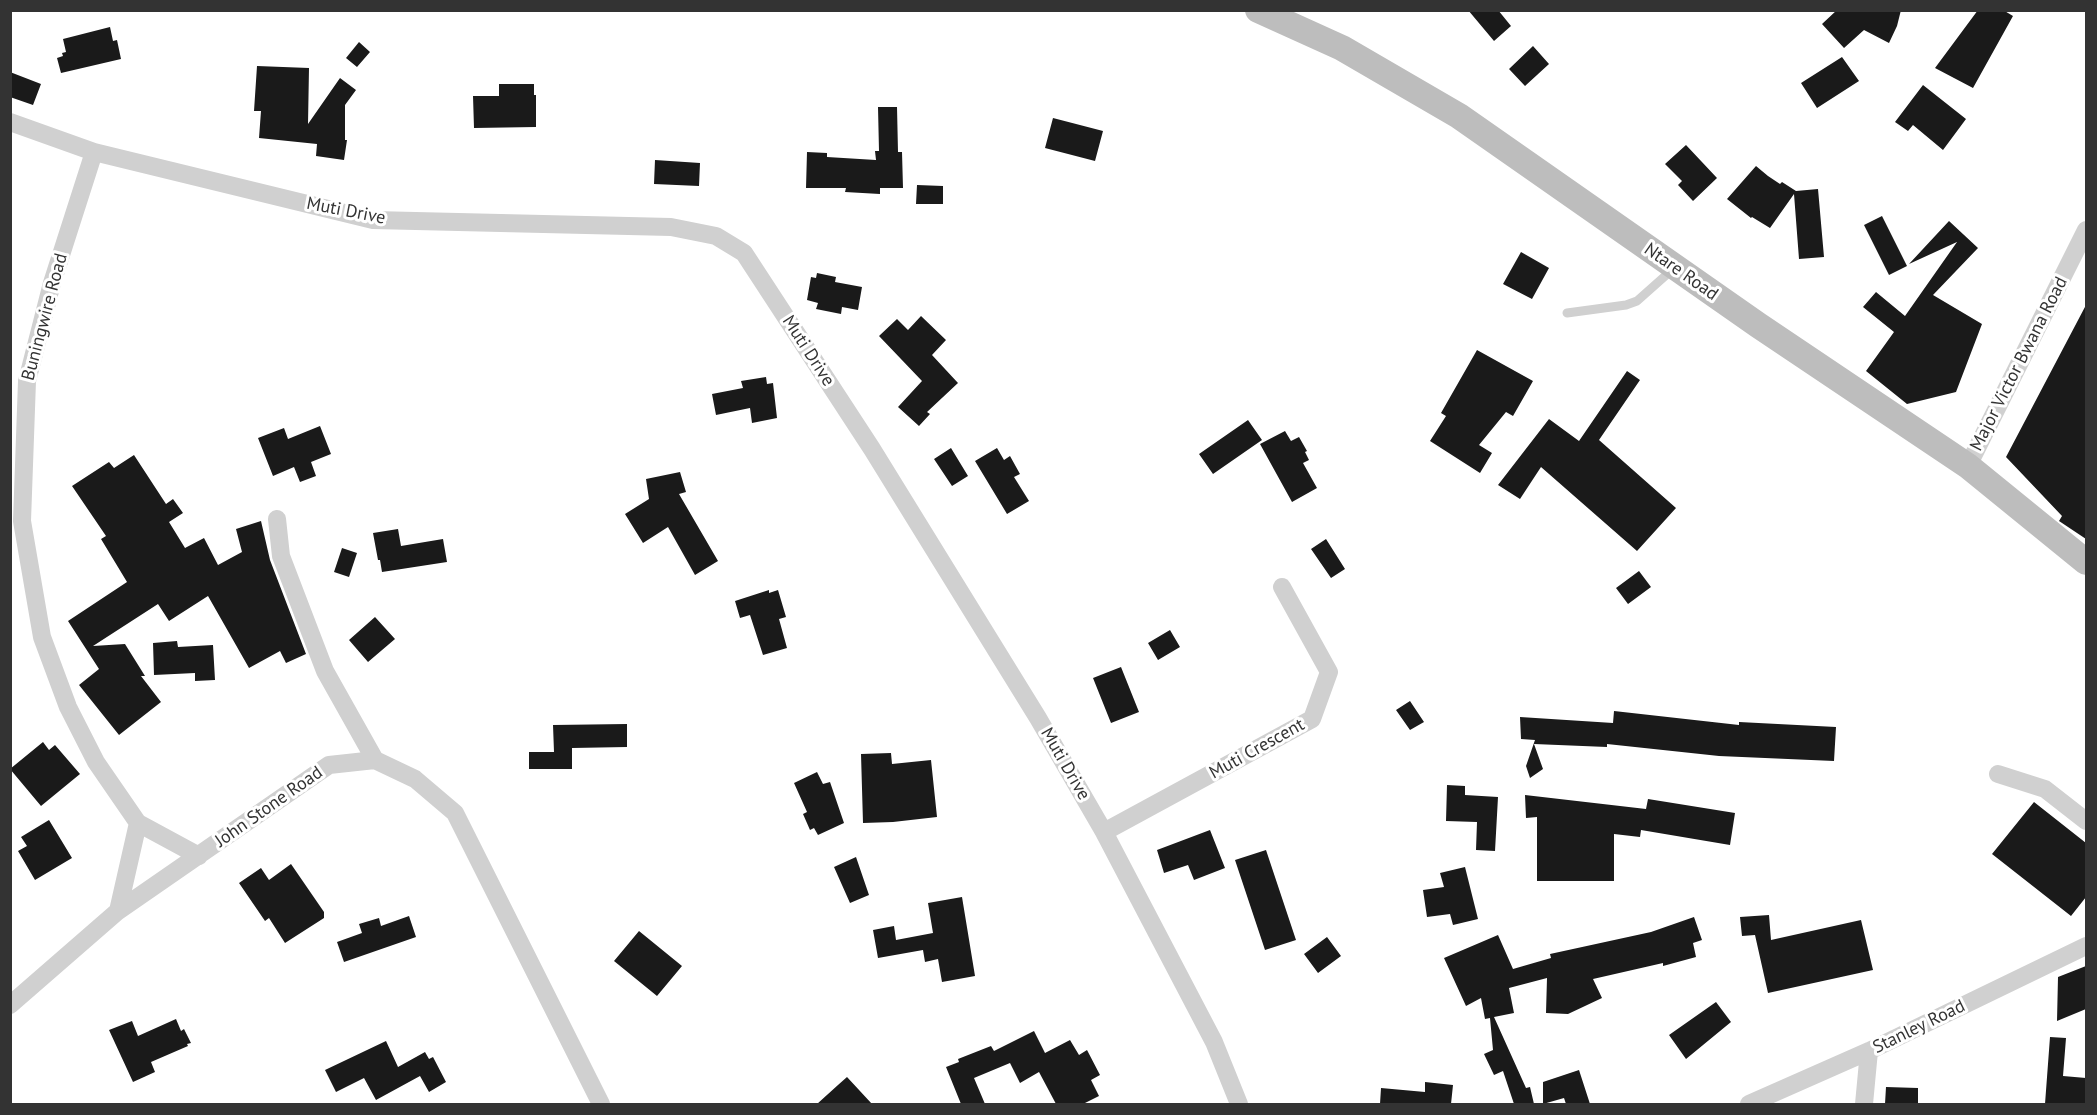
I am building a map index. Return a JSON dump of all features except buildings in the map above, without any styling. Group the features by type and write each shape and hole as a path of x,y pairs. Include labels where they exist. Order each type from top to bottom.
{"main road":[{"name":"Ntare Road","path":"1258,10 1342,48 1459,116 1674,267 1968,466 2086,562"}],"street":[{"name":"Muti Drive","path":"10,122 94,152 373,220 671,227 716,236 744,253 872,449 1038,718 1104,832 1214,1042 1239,1104"},
{"name":"Buningwire Road","path":"94,152 52,283 27,381 16,524 42,637 68,707 96,762 138,824 199,856"},
{"name":"Major Victor Bwana Road","path":"1968,466 2086,230"},
{"path":"277,519 281,556 325,671 375,760 415,779 455,813 600,1104"},
{"name":"Muti Crescent","path":"1104,832 1312,719 1329,672 1282,587"},
{"name":"John Stone Road","path":"10,1005 118,911 329,765 375,760"},
{"path":"1998,774 2045,789 2086,821"},
{"path":"118,911 138,824"},
{"name":"Stanley Road","path":"1749,1104 1869,1051 2086,946"},
{"path":"1864,1104 1869,1051"}],"lane":[{"path":"1567,313 1626,305 1636,301 1674,267"}]}
